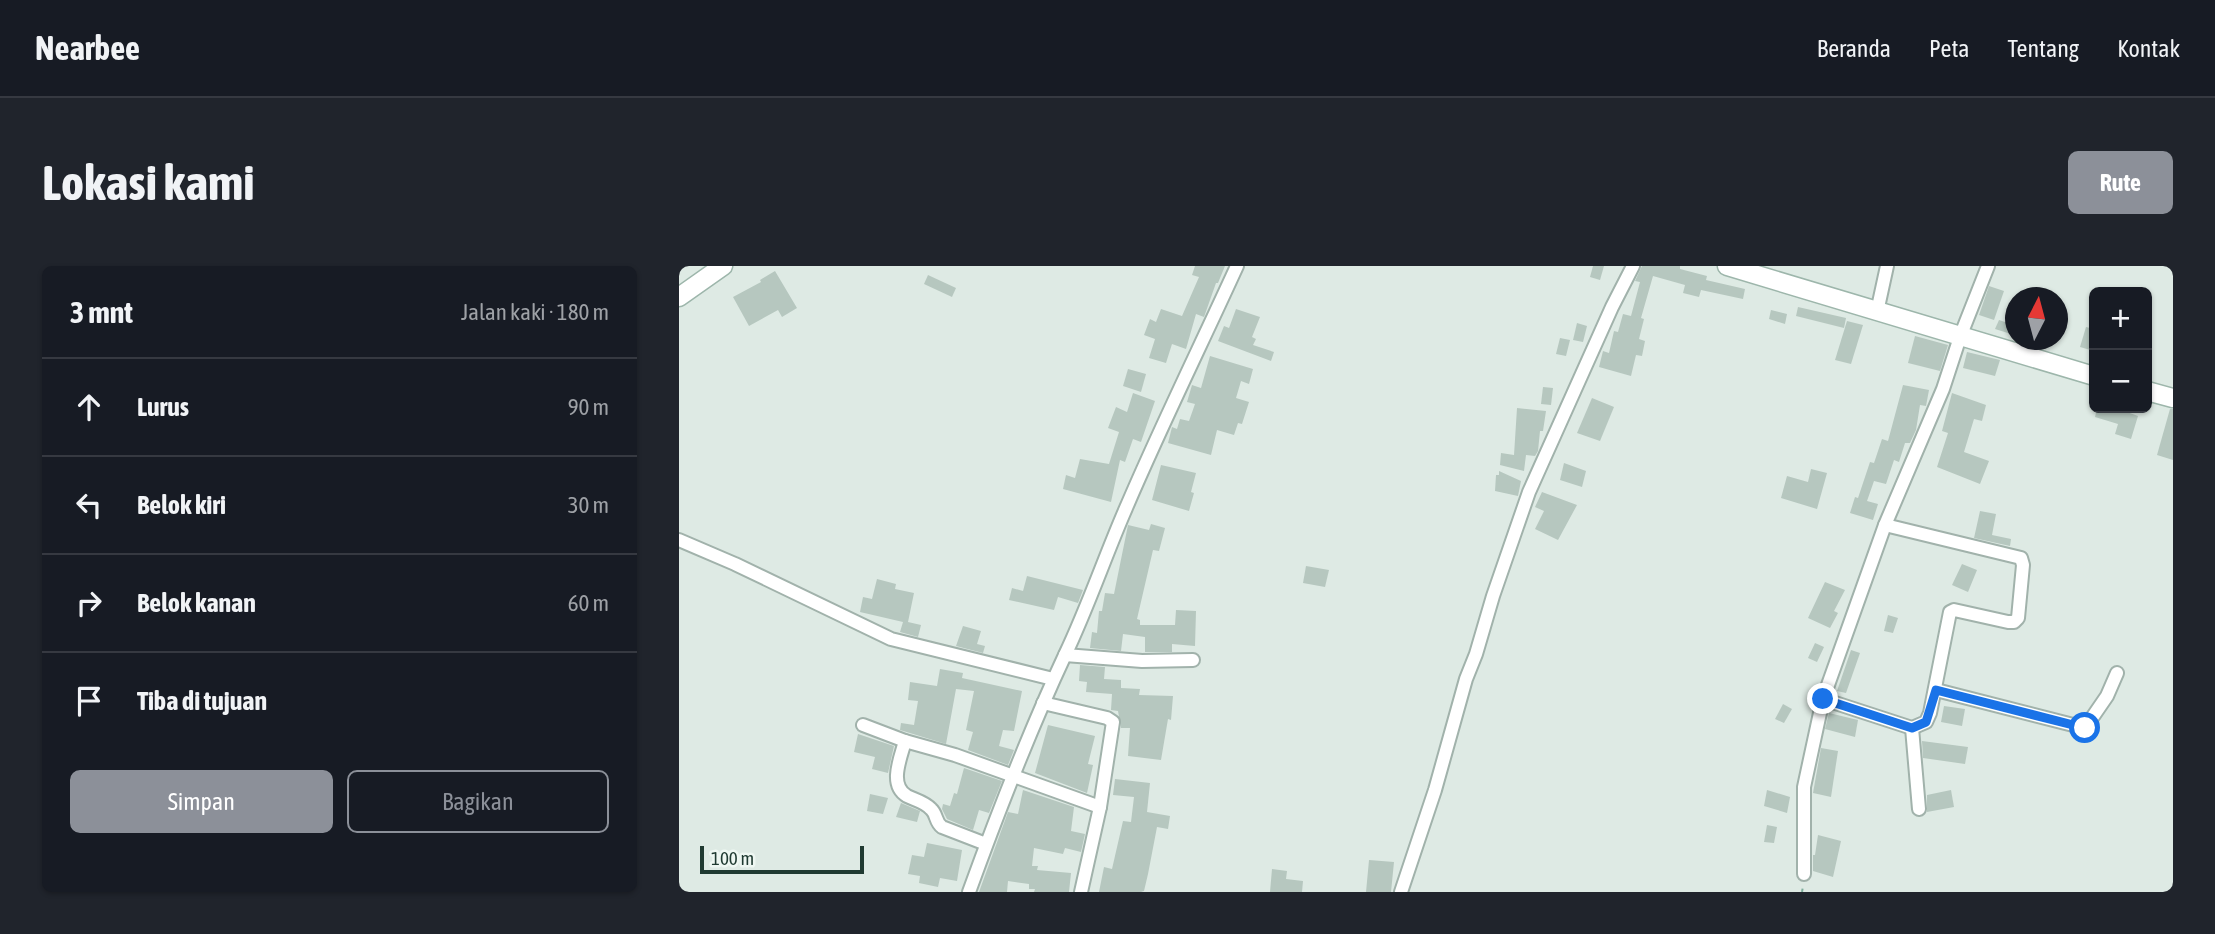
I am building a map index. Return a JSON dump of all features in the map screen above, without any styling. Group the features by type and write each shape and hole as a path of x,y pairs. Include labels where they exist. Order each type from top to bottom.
{"street":[{"path":"679,297 723,266"},
{"path":"969,892 1013,775 1155,440 1237,266"},
{"path":"1401,892 1435,790 1466,680 1529,492 1633,266"},
{"path":"1727,266 2089,375"},
{"path":"1877,312 1887,266"},
{"path":"1804,874 1804,787 1823,699 1885,525 1943,389 1988,266"},
{"path":"2152,392 2173,398"},
{"path":"1823,699 1912,728 1926,722 1936,690 1949,612 1954,610 2014,622 2018,618 2023,561 2021,558 1885,525"},
{"path":"679,540 891,639 1053,679"},
{"path":"1065,655 1193,660"},
{"path":"1936,690 2085,728 2107,696 2117,673"},
{"path":"1043,703 1107,718 1113,722 1100,807 1081,892"},
{"path":"863,726 955,755 1100,807"},
{"path":"1912,728 1919,809"},
{"path":"905,741 896,774 899,789 930,806 942,827 986,844"}],"building":[{"path":"1195,266 1225,266 1204,317 1196,314 1186,349 1172,344 1166,363 1149,358 1155,339 1144,335 1150,319 1156,322 1161,309 1182,316 1199,277 1192,275"},
{"path":"1593,266 1604,266 1600,280 1590,277"},
{"path":"1642,266 1680,266 1680,269 1707,276 1706,280 1745,289 1743,299 1701,290 1699,297 1683,293 1685,285 1653,276 1641,318 1644,319 1639,339 1645,341 1642,356 1636,355 1631,376 1599,367 1603,351 1609,353 1614,331 1618,332 1623,314 1631,316 1640,282 1635,281"},
{"path":"775,271 797,308 782,317 778,310 749,326 733,297"},
{"path":"928,275 956,288 952,297 924,284"},
{"path":"1989,286 2004,291 1994,320 1979,315"},
{"path":"1798,307 1846,318 1844,328 1796,316"},
{"path":"1236,309 1260,317 1252,337 1256,339 1253,345 1274,352 1271,361 1218,341 1224,326 1229,328"},
{"path":"1771,310 1787,314 1785,324 1769,319"},
{"path":"1999,320 2005,322 2005,332 1995,329"},
{"path":"1847,321 1863,325 1851,364 1835,360"},
{"path":"1577,323 1587,326 1583,342 1573,340"},
{"path":"2086,327 2089,328 2089,350 2080,347"},
{"path":"1915,336 1948,345 1940,371 1908,363"},
{"path":"1560,338 1570,340 1566,356 1556,354"},
{"path":"1967,352 2000,360 1995,376 1963,368"},
{"path":"1210,356 1253,369 1249,384 1241,381 1236,398 1249,402 1242,424 1238,423 1234,435 1217,430 1211,455 1168,443 1172,427 1177,429 1180,419 1189,421 1195,404 1187,402 1192,385 1201,388"},
{"path":"1128,369 1146,374 1141,392 1123,386"},
{"path":"1903,385 1929,390 1926,406 1920,405 1916,430 1910,443 1905,443 1899,462 1894,460 1886,484 1874,481 1867,501 1878,504 1873,520 1850,513 1870,462 1874,463 1882,439 1888,441"},
{"path":"1543,387 1553,388 1551,405 1541,404"},
{"path":"1133,393 1155,401 1141,442 1133,439 1125,462 1120,460 1111,502 1063,489 1066,475 1075,478 1080,459 1109,464 1119,432 1108,428 1116,407 1127,412"},
{"path":"1952,393 1986,405 1982,421 1974,419 1964,452 1989,461 1980,484 1937,467 1948,433 1942,431"},
{"path":"1592,398 1614,407 1600,441 1577,433"},
{"path":"1517,408 1546,411 1538,451 1535,456 1526,455 1524,471 1500,465 1501,453 1514,455"},
{"path":"2170,409 2173,409 2173,460 2157,455"},
{"path":"2096,413 2130,413 2138,416 2131,439 2115,434 2118,424 2095,417"},
{"path":"1564,463 1586,471 1582,487 1560,480"},
{"path":"1161,465 1196,473 1189,511 1152,500"},
{"path":"1811,469 1827,473 1817,509 1781,498 1787,476 1808,482"},
{"path":"1499,471 1521,481 1518,496 1495,491 1496,475 1499,475"},
{"path":"1542,492 1577,505 1558,540 1535,529 1544,511 1535,507"},
{"path":"1980,511 1996,514 1992,535 2011,539 2010,546 1974,538"},
{"path":"1151,524 1165,528 1159,551 1153,550 1137,619 1140,620 1140,625 1175,625 1176,610 1196,611 1195,646 1172,644 1172,652 1145,652 1145,637 1123,634 1121,651 1090,648 1092,632 1097,633 1099,611 1102,611 1105,593 1114,594 1128,525 1149,530"},
{"path":"1962,564 1977,570 1968,592 1952,585"},
{"path":"1306,566 1329,570 1325,587 1303,583"},
{"path":"1027,576 1083,590 1078,603 1058,597 1054,610 1009,600 1012,588 1023,591"},
{"path":"877,579 896,584 895,589 914,593 908,622 921,625 918,637 900,632 903,622 860,612 863,597 872,599"},
{"path":"1825,582 1845,590 1834,611 1838,613 1830,628 1808,618"},
{"path":"1888,615 1898,618 1893,633 1884,631"},
{"path":"963,626 981,631 977,644 985,646 983,653 956,646"},
{"path":"1815,643 1824,647 1817,662 1808,658"},
{"path":"1851,650 1860,653 1846,693 1837,691"},
{"path":"1080,665 1105,667 1104,679 1121,680 1121,688 1140,689 1139,695 1173,696 1171,720 1168,719 1161,760 1128,756 1130,728 1121,728 1118,711 1111,710 1112,694 1086,692 1087,682 1079,681"},
{"path":"940,669 963,673 962,678 1022,691 1014,731 1003,730 999,746 1014,750 1008,765 968,750 973,732 966,730 974,691 956,689 946,744 900,730 901,723 914,725 918,701 908,700 910,682 937,686"},
{"path":"1783,704 1792,709 1784,723 1775,719"},
{"path":"1944,706 1965,709 1962,726 1941,722"},
{"path":"1829,713 1858,720 1855,737 1825,729"},
{"path":"1048,725 1095,736 1088,764 1093,765 1087,793 1035,773"},
{"path":"858,734 894,746 888,773 872,769 875,757 854,752"},
{"path":"1922,741 1968,747 1965,764 1923,758"},
{"path":"1821,748 1838,751 1831,797 1813,793"},
{"path":"964,768 1002,781 989,813 979,810 973,830 947,819 942,809 943,804 950,806 954,793 957,794"},
{"path":"1115,779 1150,783 1147,812 1170,816 1168,829 1157,827 1144,891 1141,892 1099,892 1104,867 1112,869 1123,821 1131,822 1134,797 1113,795"},
{"path":"1023,790 1074,807 1071,831 1085,834 1081,852 1065,848 1063,854 1034,848 1032,866 1038,866 1037,870 1071,873 1069,892 1034,892 1035,889 1029,889 1029,884 1008,881 1007,892 979,892 1008,812 1018,814"},
{"path":"1767,790 1790,797 1787,813 1764,806"},
{"path":"1951,790 1954,807 1927,812 1927,795"},
{"path":"870,794 888,798 883,814 867,811"},
{"path":"901,803 920,811 917,822 896,817"},
{"path":"1767,825 1777,827 1774,843 1764,842"},
{"path":"1818,835 1841,841 1833,877 1813,871 1813,855"},
{"path":"927,843 962,850 957,881 940,878 938,887 919,883 920,876 908,874 912,855 924,857"},
{"path":"1369,860 1394,862 1391,892 1366,892"},
{"path":"1272,869 1287,871 1286,879 1303,881 1302,892 1270,892"}],"route":[{"path":"1823,699 1912,728 1926,722 1936,690 2085,728"}]}
